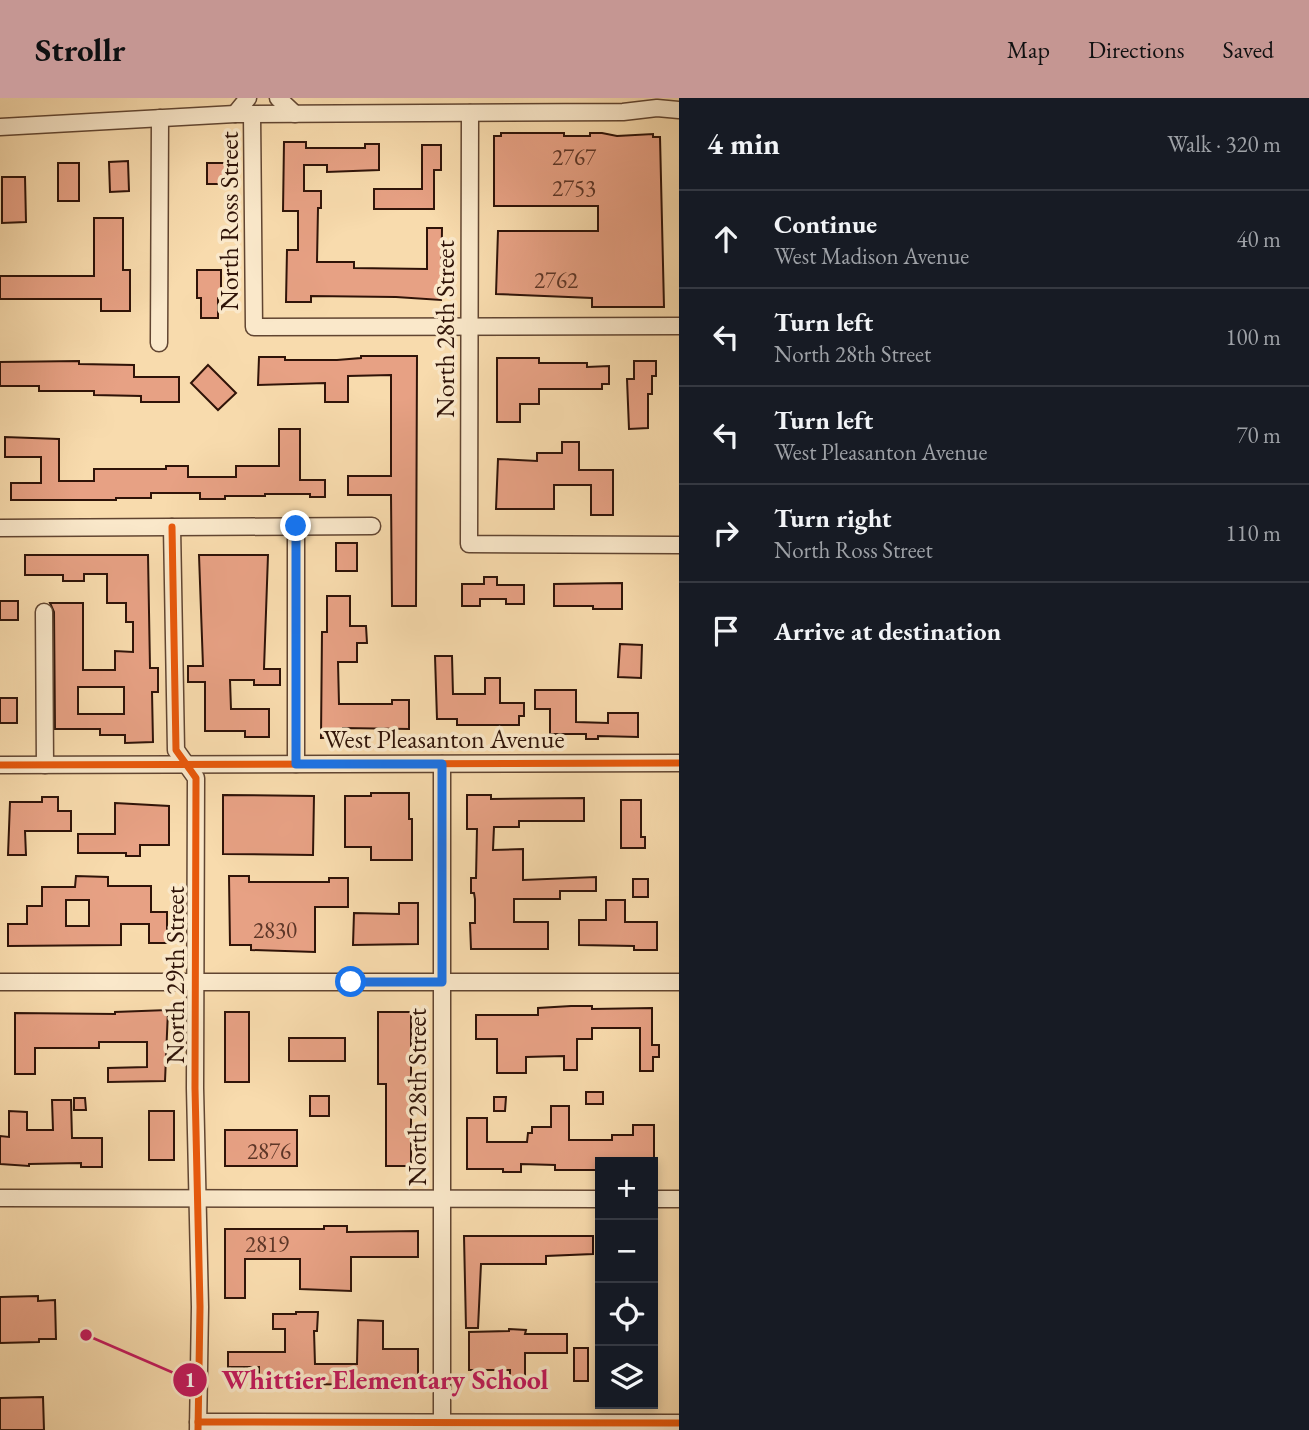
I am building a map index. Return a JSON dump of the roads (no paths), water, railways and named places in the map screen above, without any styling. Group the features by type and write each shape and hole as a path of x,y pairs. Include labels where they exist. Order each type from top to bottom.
{"street":[{"path":"235,114 248,98"},
{"path":"278,98 295,114"},
{"path":"0,127 235,114 623,112 657,108 679,110"},
{"name":"North 28th Street","path":"470,113 469,544 679,545"},
{"name":"North Ross Street","path":"252,114 254,327 469,327"},
{"path":"159,343 160,118"},
{"path":"469,327 679,326"},
{"path":"296,526 296,764"},
{"path":"0,528 372,526"},
{"name":"North 29th Street","path":"172,527 176,750 196,778 195,982 200,1307 198,1426"},
{"path":"44,612 44,765"},
{"name":"West Pleasanton Avenue","path":"0,765 679,763"},
{"name":"North 28th Street","path":"442,764 442,1427"},
{"path":"0,982 679,982"},
{"path":"0,1198 595,1199"},
{"path":"658,1199 679,1199"},
{"path":"198,1426 442,1427 679,1423"}],"place":[{"name":"Whittier Elementary School","path":"86,1335"}]}
